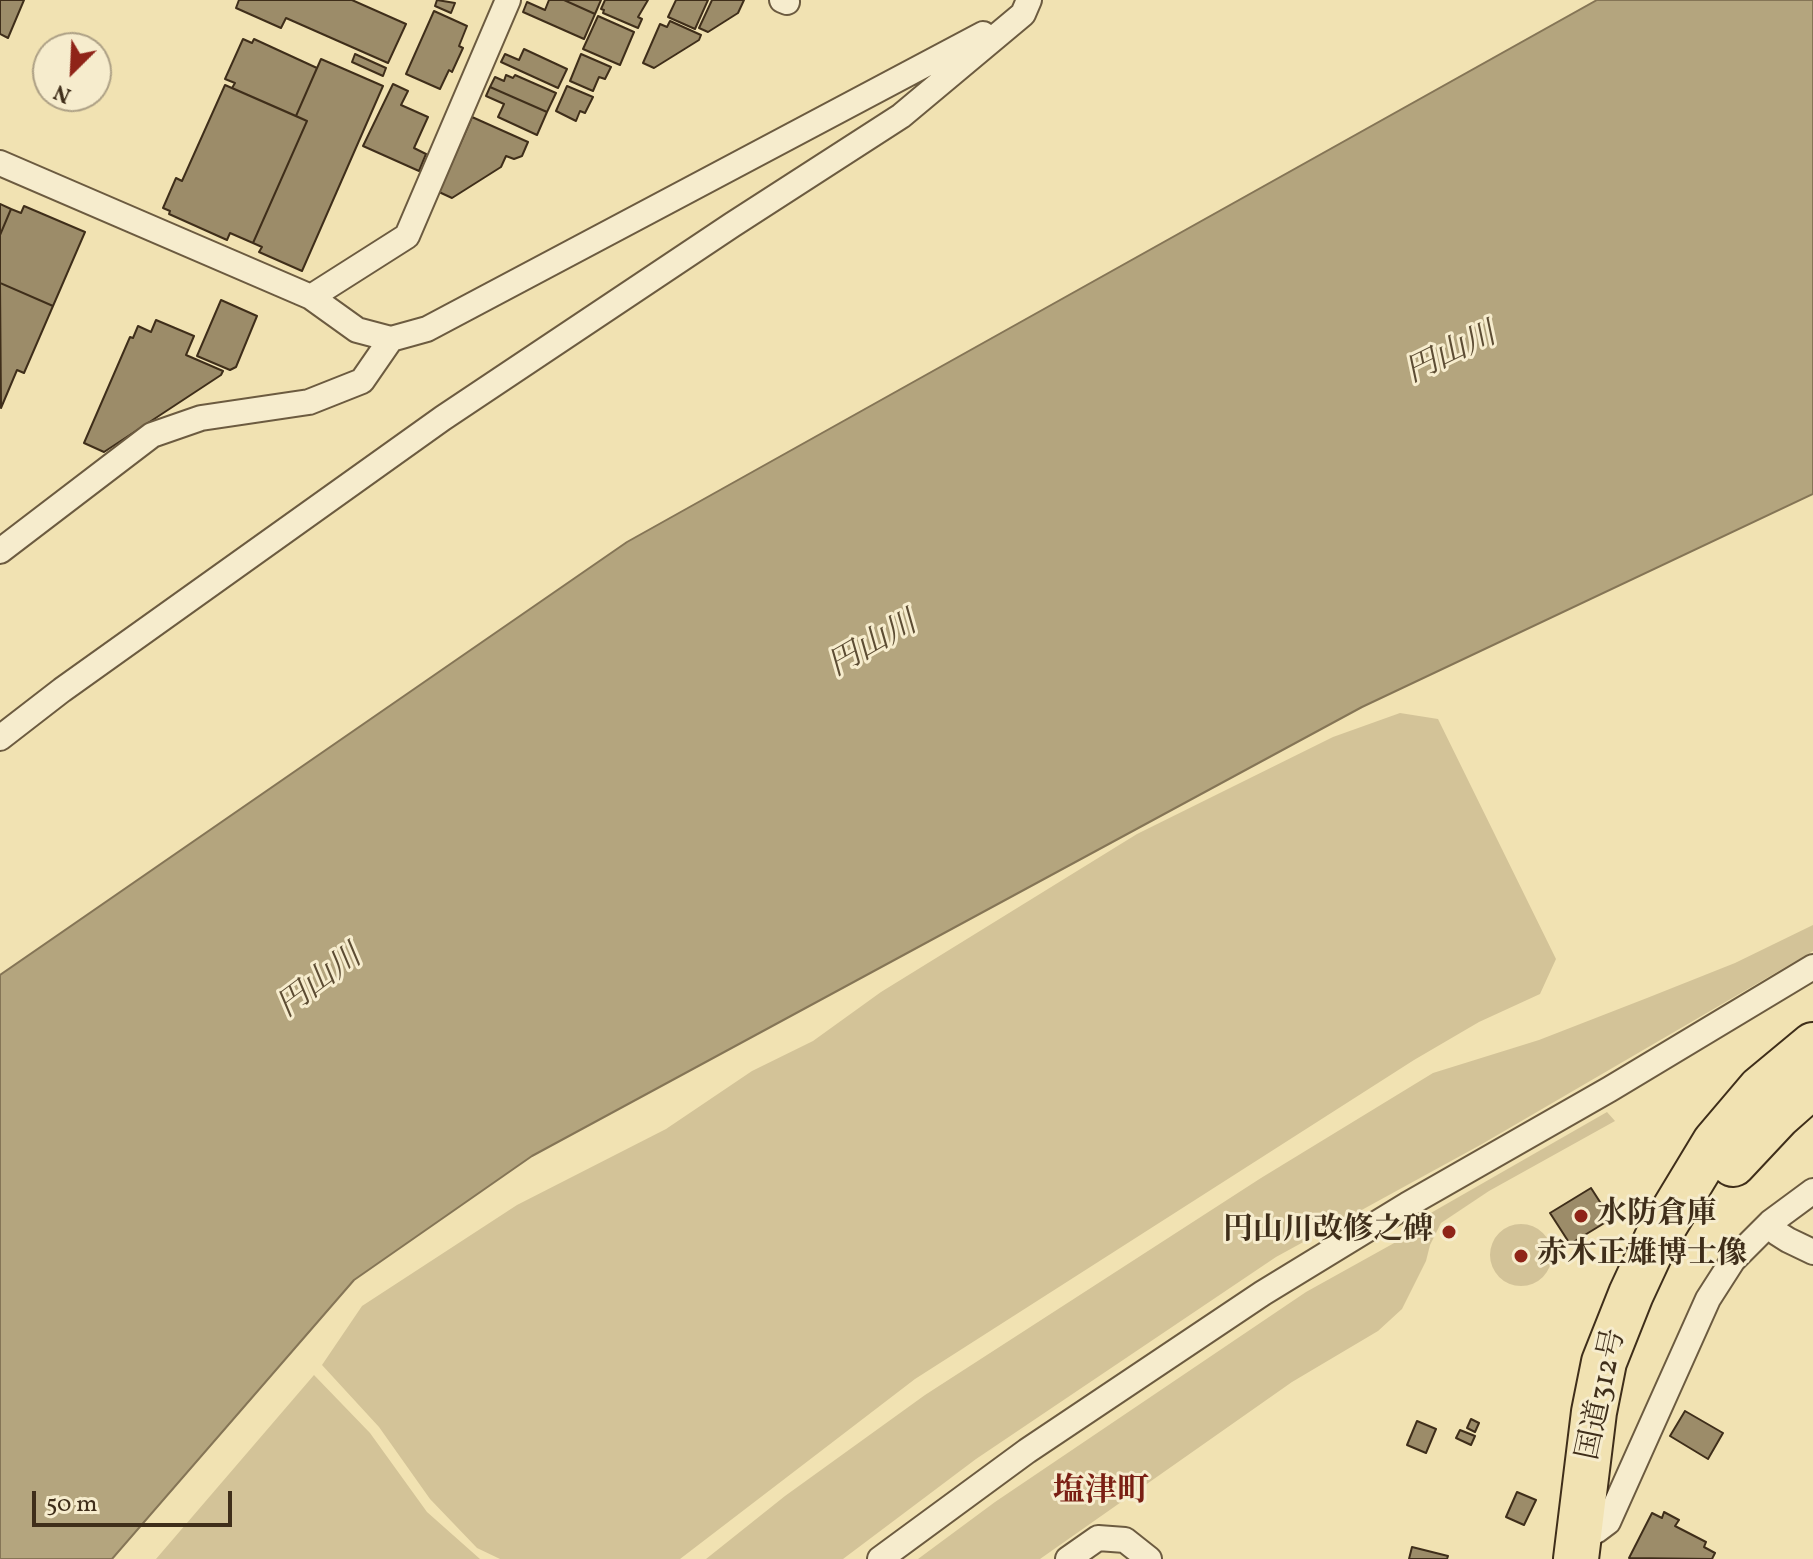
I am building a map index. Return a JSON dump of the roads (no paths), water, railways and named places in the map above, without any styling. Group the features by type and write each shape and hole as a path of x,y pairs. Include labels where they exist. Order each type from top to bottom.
{"highway":[{"name":"国道312号","path":"1578,1545 1594,1412 1604,1362 1657,1238 1715,1142 1760,1089 1813,1045"},
{"name":"国道312号","path":"1586,1475 1621,1368 1675,1249 1735,1162 1778,1116 1813,1085"}],"street":[{"path":"311,297 407,236 508,0"},
{"path":"0,163 311,297 357,330 391,339 427,329 1026,7 1048,0"},
{"path":"0,738 62,690 443,418 901,116 1026,7"},
{"path":"0,551 152,435 201,418 309,402 362,381 391,339"},
{"path":"880,1559 1027,1451 1263,1293 1813,967"},
{"path":"1578,1545 1608,1522 1708,1299 1733,1260 1771,1222 1813,1191"},
{"path":"1771,1222 1777,1233 1813,1252"},
{"path":"1068,1559 1098,1538 1125,1540 1149,1559"}],"water":[{"name":"円山川","path":"1597,0 1813,0 1813,494 1362,707 532,1156 354,1280 112,1559 0,1559 0,975 627,542"}],"place":[{"name":"水防倉庫","path":"1581,1216"},
{"name":"円山川改修之碑","path":"1449,1232"},
{"name":"赤木正雄博士像","path":"1521,1256"}],"district":[{"name":"塩津町","path":"1101,1494"}]}
